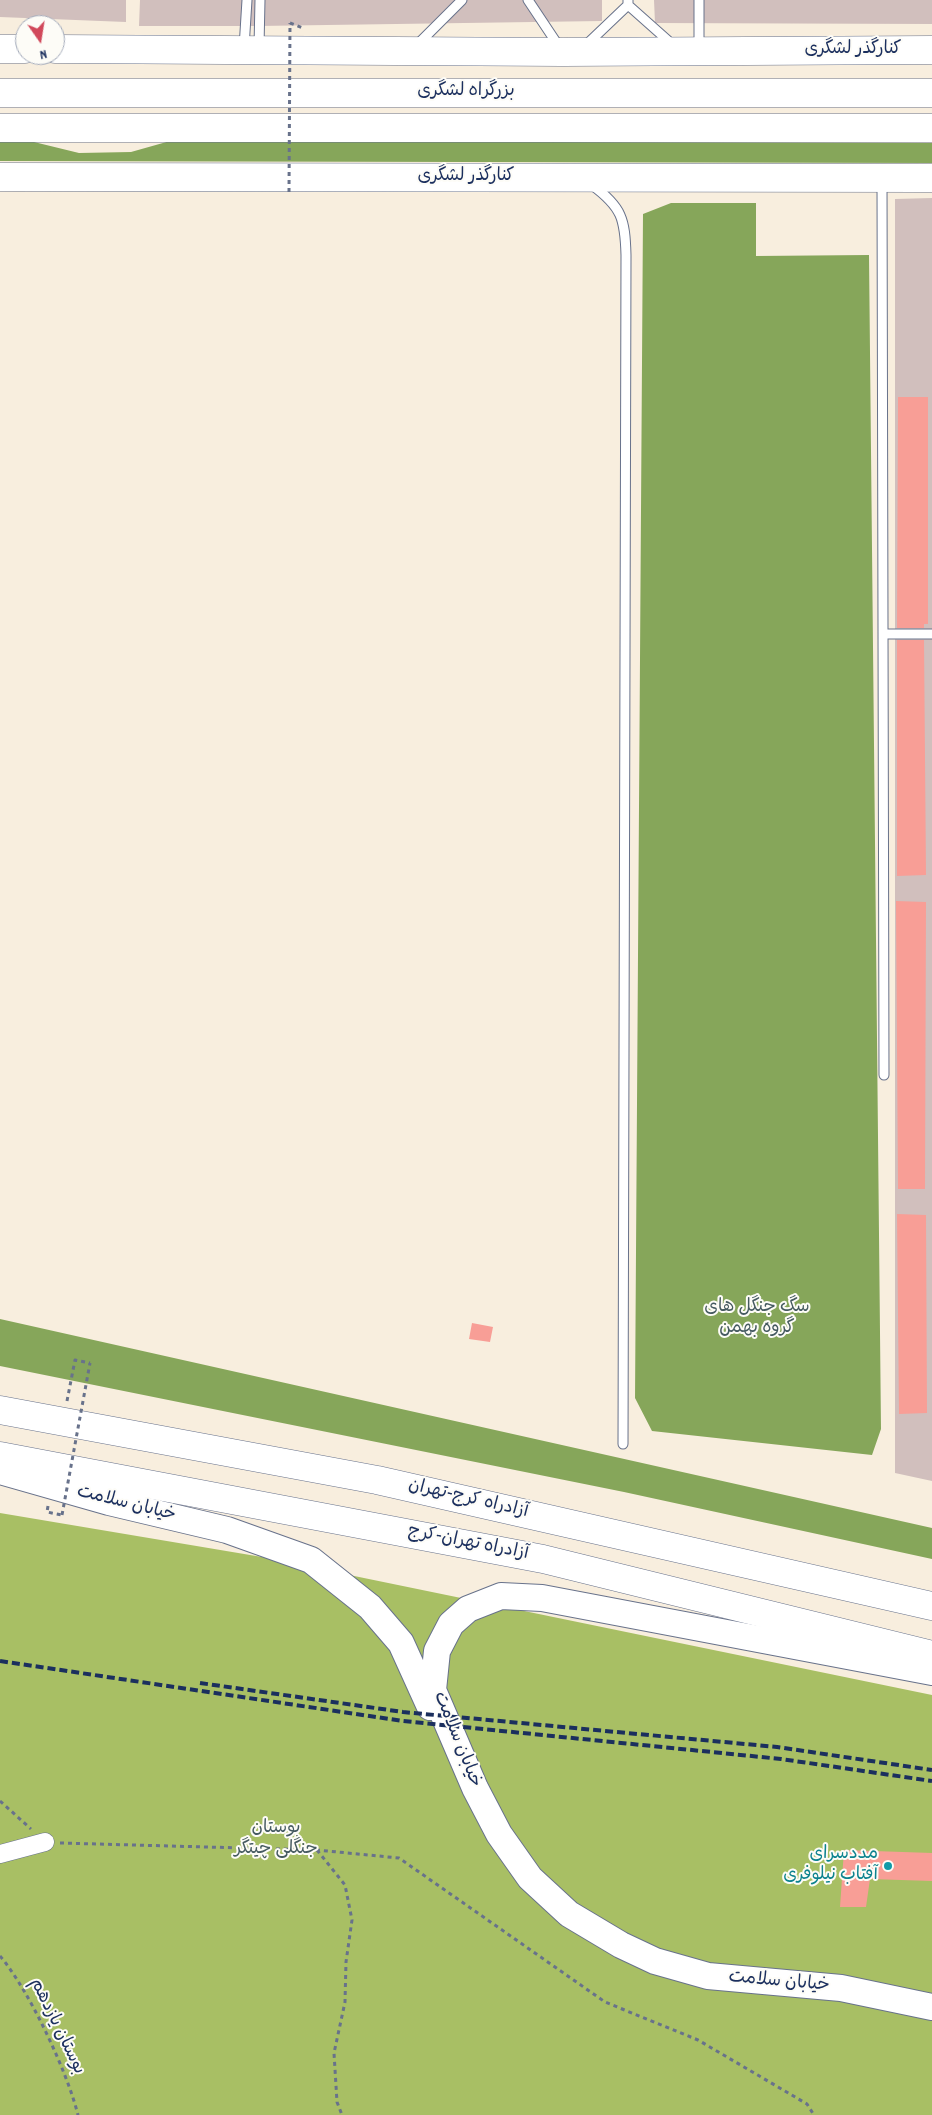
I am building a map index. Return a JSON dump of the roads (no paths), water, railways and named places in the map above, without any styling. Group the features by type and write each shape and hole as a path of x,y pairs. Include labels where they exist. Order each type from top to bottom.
{"main road":[{"path":"0,49 15,49"},
{"name":"کنارگذر لشگری","path":"65,49 571,52 932,50"},
{"name":"بزرگراه لشگری","path":"0,93 932,93"},
{"name":"بزرگراه لشگری","path":"0,128 932,128"},
{"name":"کنارگذر لشگری","path":"0,177 932,178"},
{"name":"آزادراه کرج-تهران","path":"0,1410 378,1480 932,1606"},
{"name":"آزادراه تهران-کرج","path":"0,1456 543,1558 932,1655"},
{"name":"خیابان سلامت","path":"0,1471 109,1502 227,1530 311,1560 370,1607 402,1643 475,1814 497,1853 530,1892 565,1925 620,1955 667,1975 730,1991 839,1996 932,2020"},
{"name":"خیابان سلامت","path":"932,1672 542,1598 501,1596 468,1609 451,1624 437,1651 433,1690 475,1788 499,1834 530,1878 569,1914 621,1945 655,1961 708,1976 839,1996 932,2007"}],"street":[{"path":"0,1854 45,1842"}],"lane":[{"path":"247,0 252,50"},
{"path":"252,50 260,0"},
{"path":"412,50 462,0"},
{"path":"528,0 571,52 628,2 690,51 699,0"},
{"path":"582,178 608,197 621,216 625,223 626,247 623,1444"},
{"path":"882,178 884,1076"},
{"path":"883,634 932,634"}],"railway":[{"path":"0,1661 403,1721 781,1759 932,1781"},
{"path":"200,1683 403,1712 777,1747 932,1770"}],"place":[{"name":"مددسرای آفتاب نیلوفری","path":"888,1866"}],"park label":[{"name":"سگ جنگل های گروه بهمن","path":"757,1319"},
{"name":"بوستان جنگلی چیتگر","path":"276,1840"}]}
